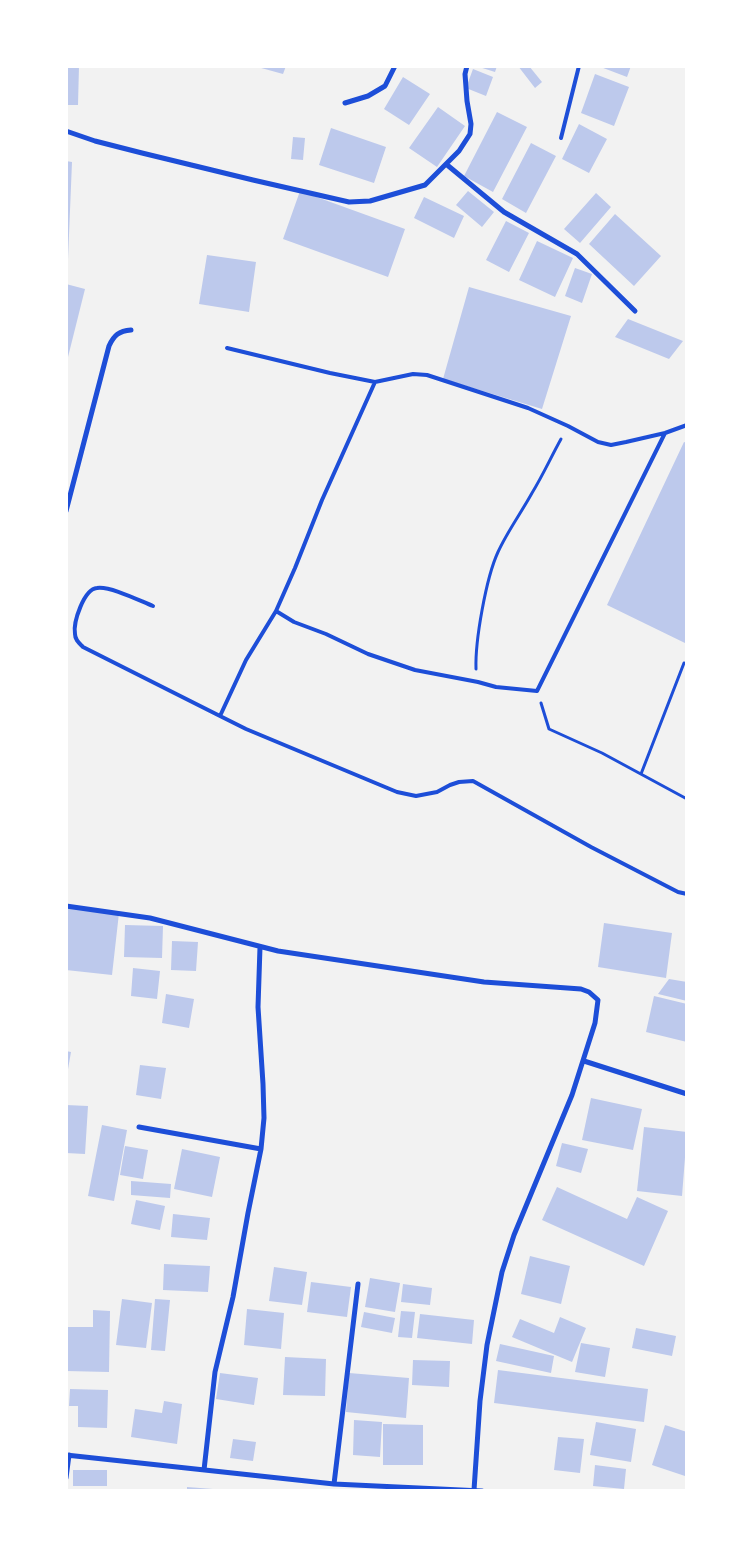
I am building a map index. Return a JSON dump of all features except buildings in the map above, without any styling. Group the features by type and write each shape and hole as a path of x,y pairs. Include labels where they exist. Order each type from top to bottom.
{"street":[{"path":"345,103 368,96 385,86 394,66"},
{"path":"66,131 142,154 349,202 370,201 425,185 459,151 470,134 471,124 466,89 467,66"},
{"path":"446,164 504,212 577,254 635,311"},
{"path":"66,512 109,346 117,334 131,330"},
{"path":"66,906 150,918 278,951 484,982 581,989 589,992 598,1000 598,1008 584,1061 572,1095 514,1235 502,1272 486,1354 480,1401 474,1490"},
{"path":"204,1470 215,1372 233,1297 261,1149 264,1118 258,1007 260,947"},
{"path":"584,1061 687,1094"},
{"path":"139,1127 261,1149"},
{"path":"334,1484 358,1284"},
{"path":"66,1478 68,1455 334,1484 482,1491"}],"lane":[{"path":"561,138 579,66"},
{"path":"228,348 330,373 376,382 413,374 427,375 528,408 598,442 612,445 665,433 687,425"},
{"path":"220,716 246,660 276,611 322,500 376,382"},
{"path":"276,611 294,622 326,634 368,654 415,670 496,687 537,691 665,433"},
{"path":"153,606 108,588 92,589 85,596 77,619 74,629 76,640 83,647 246,729 397,792 416,796 436,792 450,784 473,781 590,847 669,887 687,894"}],"path":[{"path":"478,682 476,662 479,631 491,572 497,553 568,426"},
{"path":"641,774 684,663"},
{"path":"537,691 549,728 602,753 687,799"}]}
